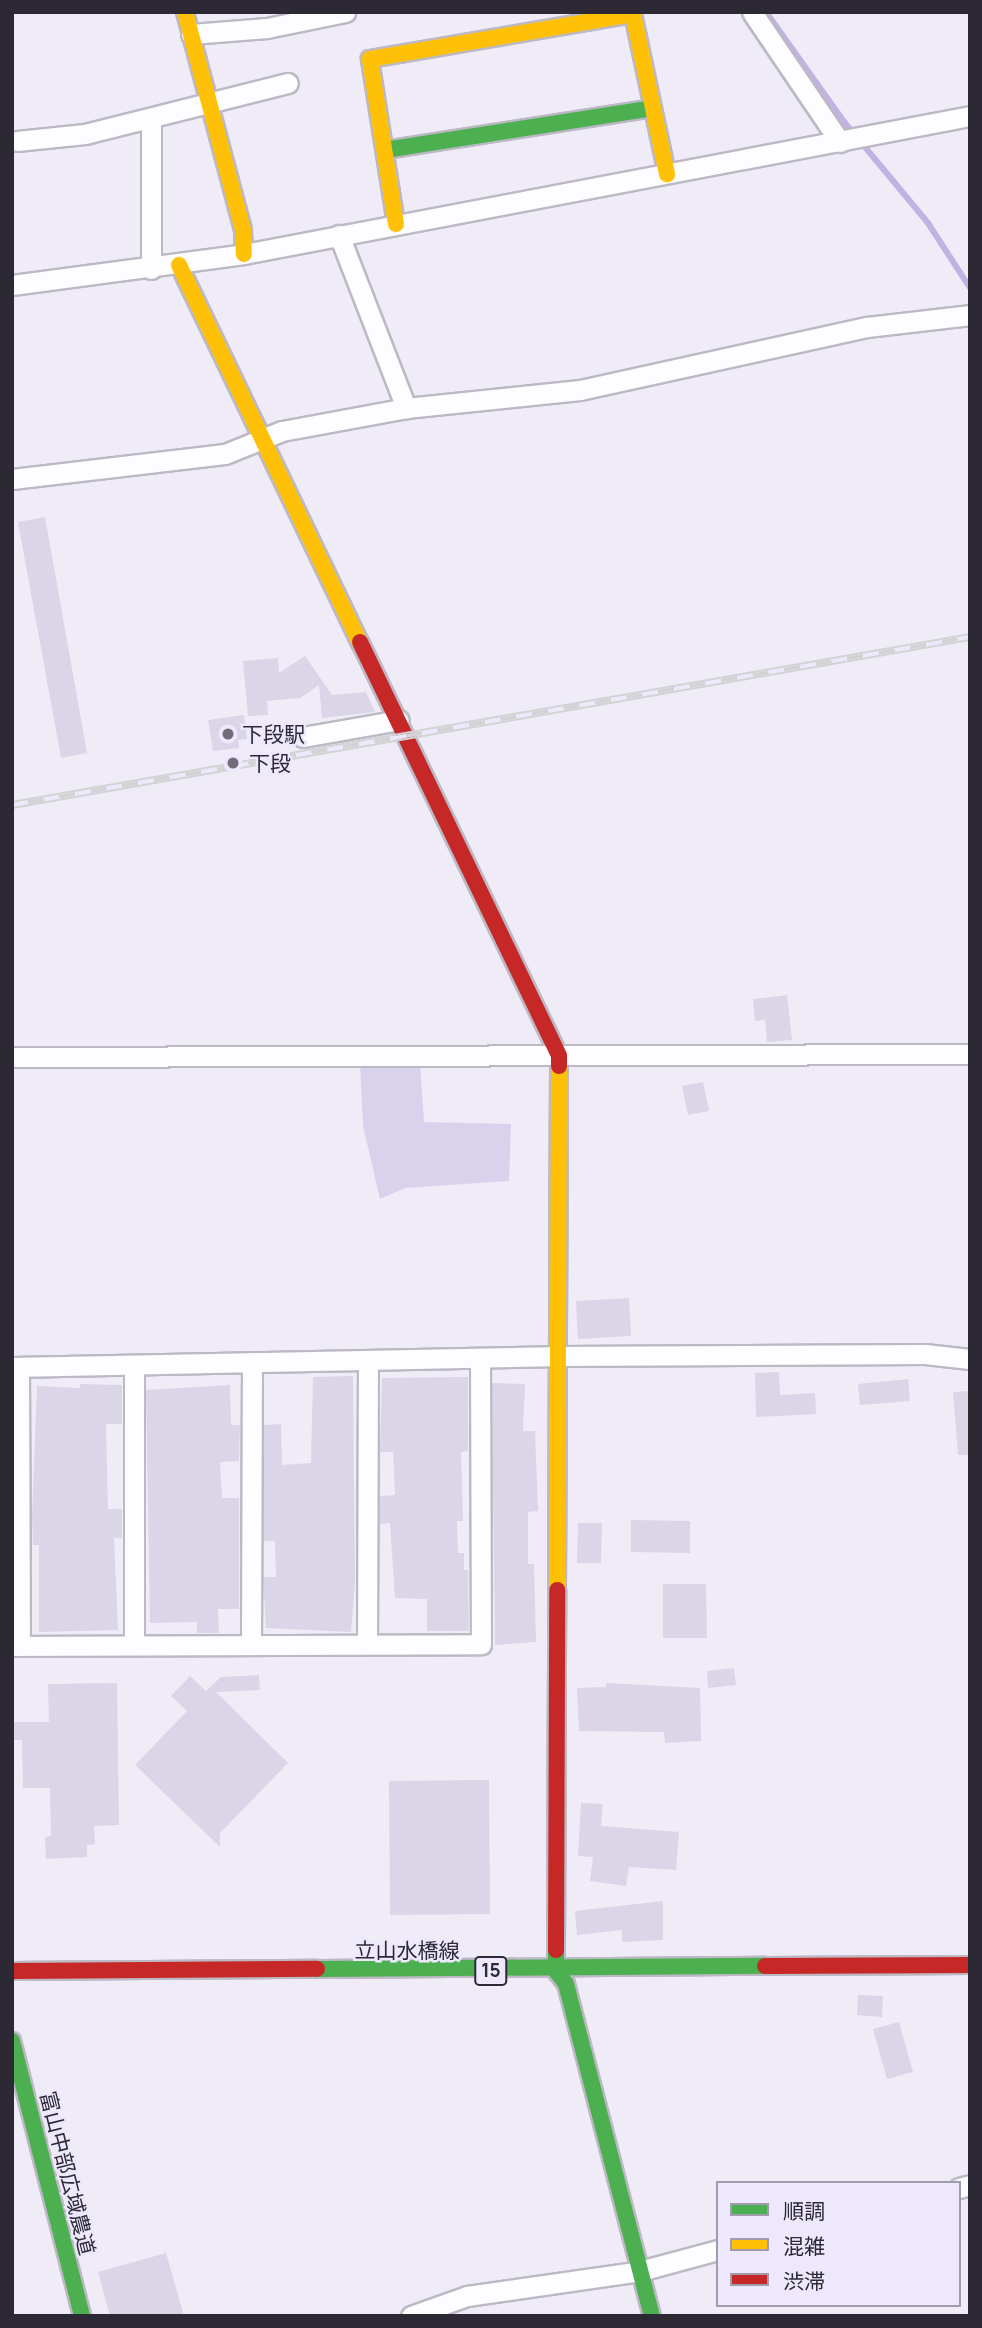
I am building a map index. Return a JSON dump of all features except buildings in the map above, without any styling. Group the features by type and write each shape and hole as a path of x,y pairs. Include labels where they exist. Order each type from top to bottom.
{"street":[{"path":"185,12 243,230 244,254"},
{"path":"191,34 267,28 345,12"},
{"path":"752,12 840,142"},
{"path":"396,223 370,59 639,13 653,108 667,174"},
{"path":"17,141 85,134 151,120 288,83"},
{"path":"385,150 653,108"},
{"path":"12,285 150,269 244,254 970,116"},
{"path":"150,269 151,120"},
{"path":"338,235 406,408"},
{"path":"179,265 559,1056 562,1356 556,1970 566,1984 652,2316"},
{"path":"12,479 225,454 282,430 406,408 580,390 867,327 970,315"},
{"path":"303,737 399,720"},
{"path":"12,1057 970,1054"},
{"path":"480,1357 481,1644 16,1646 15,1367 480,1357 562,1356 925,1354 970,1359"},
{"path":"367,1644 368,1360"},
{"path":"251,1645 252,1362"},
{"path":"134,1365 134,1646"},
{"name":"立山水橋線","path":"12,1971 556,1970 970,1965"},
{"name":"富山中部広域農道","path":"12,2041 82,2316"},
{"path":"411,2316 467,2297 640,2271 716,2251"}],"shaded area":[{"path":"360,1063 420,1063 424,1122 511,1124 509,1181 405,1188 380,1199 363,1126"}],"waterway":[{"path":"766,12 845,123 928,223 970,288"}],"railway":[{"path":"12,805 970,637"}],"traffic: fast":[{"path":"385,150 653,108"},
{"path":"556,1950 556,1971 566,1984 652,2316"},
{"path":"317,1969 765,1966"},
{"path":"12,2041 82,2316"}],"traffic: slow":[{"path":"185,12 243,230 244,254"},
{"path":"396,224 370,59 633,14 667,174"},
{"path":"179,265 360,642"},
{"path":"557,1590 559,1066"}],"traffic: jam":[{"path":"360,642 559,1056 559,1066"},
{"path":"556,1950 557,1590"},
{"path":"765,1966 970,1965"},
{"path":"12,1971 317,1969"}],"place":[{"name":"下段駅","path":"228,734"},
{"name":"下段","path":"233,763"}]}
